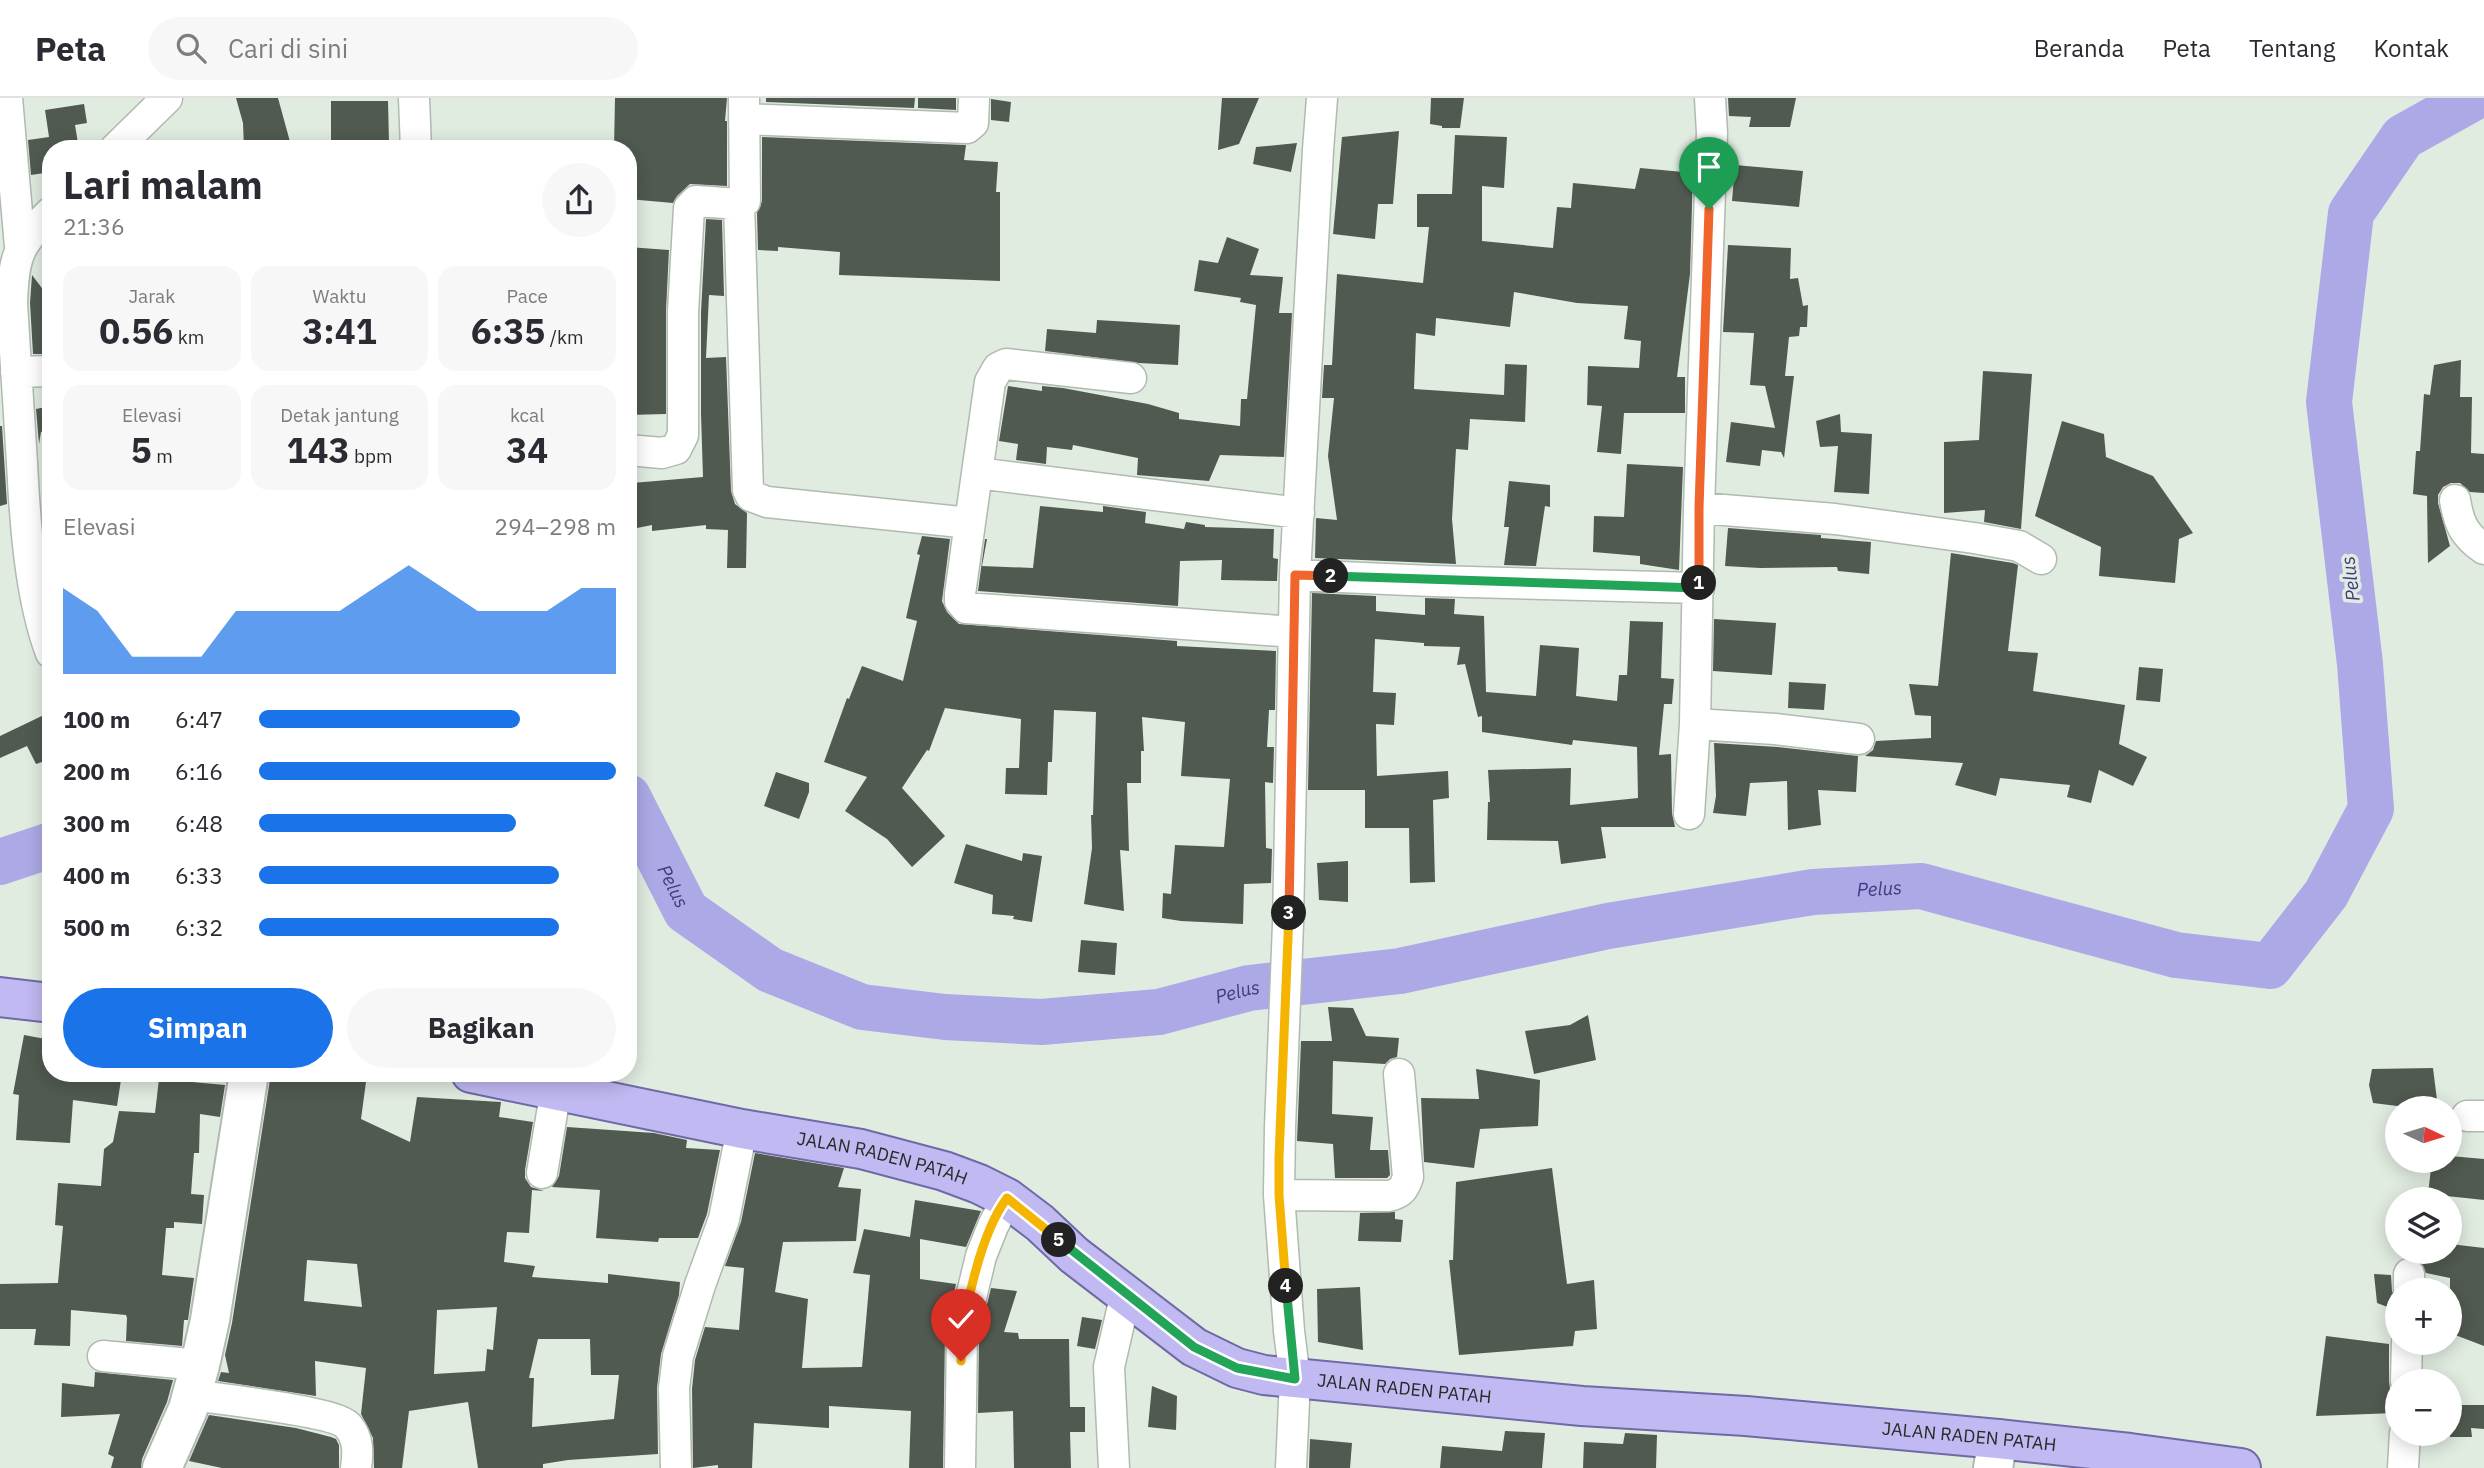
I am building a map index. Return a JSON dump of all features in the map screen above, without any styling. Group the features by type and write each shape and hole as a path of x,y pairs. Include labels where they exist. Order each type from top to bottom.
{"main road":[{"path":"0,997 42,1002"},
{"name":"JALAN RADEN PATAH","path":"519,1082 742,1129 860,1149 944,1171 979,1184 1007,1198 1040,1223 1074,1255 1194,1347 1237,1368 1264,1375 1582,1406 1746,1416 1995,1453 2225,1467"}],"street":[{"path":"7,98 20,247 6,302 16,372 31,565 42,623"},
{"path":"124,140 167,98"},
{"path":"414,98 416,140"},
{"path":"637,451 662,453 676,449 683,435 683,324 689,208 699,201 744,204 744,109 967,128 973,123 974,98"},
{"path":"1291,1468 1295,1379 1279,1195 1282,1045 1288,924 1295,575 1322,98"},
{"path":"1689,814 1699,588 1699,508 1712,133 1710,98"},
{"path":"739,204 748,490 751,496 767,502 970,523"},
{"path":"20,247 42,222"},
{"path":"1131,378 1006,364 998,368 990,382 960,601 966,608 1294,632"},
{"path":"16,372 42,371"},
{"path":"977,473 1299,513"},
{"path":"2455,500 2458,523 2484,549"},
{"path":"1699,508 1835,519 1974,538 2019,546 2041,559"},
{"path":"1295,575 1699,588"},
{"path":"1695,724 1775,729 1859,739"},
{"path":"1279,1195 1388,1196 1399,1193 1408,1177 1399,1073"},
{"path":"162,1468 196,1380 210,1320 248,1082"},
{"path":"542,1173 556,1089"},
{"path":"676,1468 674,1388 678,1356 724,1219 742,1129"},
{"path":"960,1468 962,1335 981,1256 1007,1198"},
{"path":"1114,1468 1109,1367 1126,1293"},
{"path":"103,1356 345,1423 357,1445 356,1468"},
{"path":"2403,1468 2404,1446"}],"building":[{"path":"236,98 278,98 290,140 244,140 243,123"},
{"path":"615,98 727,98 727,186 690,184 673,203 637,200 637,140 614,140"},
{"path":"766,98 915,98 914,108 766,102"},
{"path":"918,98 956,98 956,110 918,108"},
{"path":"1222,98 1259,98 1239,144 1218,150"},
{"path":"1431,98 1464,98 1460,128 1442,128 1430,124"},
{"path":"1728,98 1796,98 1790,127 1749,127 1751,117 1729,116"},
{"path":"991,99 1011,102 1009,122 991,120"},
{"path":"331,101 388,101 389,140 331,140"},
{"path":"84,104 87,123 75,125 78,140 42,140 42,173 31,175 28,140 49,137 45,110"},
{"path":"1399,131 1393,204 1378,204 1375,239 1333,234 1342,137"},
{"path":"1455,135 1507,137 1504,188 1482,186 1482,241 1553,248 1557,207 1571,208 1573,183 1635,189 1640,168 1683,172 1693,170 1690,274 1677,377 1685,377 1685,413 1624,413 1621,454 1597,452 1602,406 1587,405 1588,366 1639,368 1641,341 1624,339 1628,306 1577,303 1514,292 1510,327 1436,318 1435,336 1416,333 1414,389 1504,395 1505,364 1527,365 1525,422 1470,419 1468,450 1456,449 1452,519 1456,564 1315,558 1316,518 1337,520 1328,456 1334,398 1322,398 1324,365 1332,365 1337,274 1423,283 1429,227 1417,227 1417,194 1452,194"},
{"path":"762,137 966,145 964,160 998,162 996,192 1000,192 1000,281 839,275 840,252 778,247 778,251 758,250 757,213 762,201"},
{"path":"1297,143 1291,172 1253,164 1256,147"},
{"path":"1735,165 1803,171 1799,207 1732,201"},
{"path":"706,219 722,220 724,296 709,295 706,358 726,357 731,491 735,504 747,513 746,568 727,568 728,530 706,529 706,525 652,531 652,525 637,528 637,483 703,477 701,312"},
{"path":"1227,237 1259,249 1250,275 1283,277 1279,313 1292,313 1284,457 1220,455 1209,481 1137,475 1138,458 1073,445 1072,450 1047,447 1046,464 1016,460 1018,444 999,441 1008,386 1042,391 1042,386 1063,388 1148,404 1179,413 1179,419 1240,426 1241,399 1247,399 1256,305 1240,302 1241,298 1194,291 1199,260 1218,263"},
{"path":"1728,245 1791,248 1790,279 1798,278 1803,306 1808,305 1807,327 1800,327 1799,336 1789,337 1785,376 1794,376 1784,458 1781,452 1762,450 1760,466 1726,462 1731,422 1775,428 1765,386 1750,385 1754,333 1723,332"},
{"path":"637,248 669,250 666,414 637,415"},
{"path":"32,275 42,288 42,354 33,354 30,303"},
{"path":"1097,320 1180,325 1178,365 1045,351 1047,329 1096,333"},
{"path":"2461,360 2460,397 2472,397 2471,453 2484,454 2484,493 2470,492 2460,483 2443,487 2438,495 2438,503 2450,546 2428,563 2427,496 2413,494 2416,451 2420,451 2424,394 2430,395 2434,365"},
{"path":"1983,371 2032,374 2021,529 1984,522 1985,510 1944,513 1944,442 1979,440"},
{"path":"42,408 39,444 36,409"},
{"path":"1840,414 1841,432 1872,434 1869,494 1834,492 1838,446 1820,447 1816,421"},
{"path":"2062,421 2104,434 2106,457 2153,476 2193,533 2179,539 2175,583 2099,576 2101,547 2035,516"},
{"path":"0,426 7,504 0,506"},
{"path":"1627,464 1683,467 1679,570 1640,564 1640,556 1593,552 1594,516 1624,517"},
{"path":"1509,481 1550,485 1550,507 1545,506 1536,566 1504,565 1509,527 1504,527"},
{"path":"1040,506 1103,512 1103,506 1146,512 1145,523 1184,529 1186,522 1205,527 1274,529 1273,558 1278,559 1277,581 1221,580 1222,560 1180,561 1178,606 978,591 985,539 982,566 1033,568"},
{"path":"1728,528 1871,542 1869,574 1838,571 1837,567 1725,566"},
{"path":"922,536 950,539 942,601 947,612 959,624 1177,641 1177,646 1276,651 1275,710 1269,710 1267,747 1274,747 1273,783 1265,782 1266,848 1272,849 1271,883 1244,884 1243,924 1162,918 1163,893 1171,894 1175,845 1224,847 1230,779 1181,776 1185,722 1142,717 1144,751 1141,751 1141,783 1127,783 1129,851 1120,850 1124,911 1084,904 1092,848 1096,712 1054,710 1052,762 1048,762 1047,795 1005,794 1006,768 1019,768 1021,719 945,708 929,751 927,750 902,788 945,836 912,867 887,839 845,811 867,777 824,762 847,698 849,699 862,666 903,681 917,621 906,618"},
{"path":"1951,553 2018,565 2008,651 2038,653 2033,691 2125,705 2119,744 2147,757 2133,786 2099,770 2091,803 2067,797 2070,785 2000,778 1996,796 1955,785 1963,763 1865,756 1873,750 1876,741 1931,738 1931,716 1915,715 1909,684 1938,686"},
{"path":"1312,593 1376,596 1376,611 1425,615 1425,598 1455,599 1454,614 1484,616 1486,692 1536,696 1540,645 1579,648 1576,696 1617,701 1619,675 1627,675 1630,621 1663,622 1661,678 1674,679 1672,704 1664,704 1659,755 1671,754 1672,813 1675,827 1601,827 1606,858 1561,864 1558,841 1487,840 1490,802 1488,770 1571,768 1570,805 1638,798 1637,747 1573,740 1572,745 1482,732 1482,716 1478,717 1465,664 1457,665 1460,647 1424,646 1424,643 1375,639 1373,692 1396,693 1394,725 1376,724 1377,776 1448,771 1449,798 1433,800 1435,882 1410,883 1409,828 1365,828 1365,790 1308,790"},
{"path":"1714,619 1776,623 1772,675 1713,671"},
{"path":"2139,667 2163,669 2160,702 2136,700"},
{"path":"1789,682 1826,684 1824,710 1788,708"},
{"path":"42,716 42,762 36,764 27,746 0,758 0,736"},
{"path":"1714,743 1858,756 1856,792 1818,790 1821,825 1788,830 1787,781 1750,783 1746,816 1713,813 1716,796"},
{"path":"776,772 809,783 809,792 799,819 764,806"},
{"path":"966,844 1022,861 1023,853 1042,856 1032,922 1013,919 1014,916 992,914 993,895 954,883"},
{"path":"1348,861 1348,902 1319,900 1317,863"},
{"path":"1081,940 1117,943 1115,975 1078,972"},
{"path":"1328,1007 1353,1008 1366,1036 1399,1038 1397,1057 1385,1064 1333,1061 1332,1114 1373,1117 1370,1150 1388,1150 1390,1175 1387,1178 1335,1178 1333,1144 1297,1141 1301,1041 1332,1041"},
{"path":"1588,1015 1596,1060 1534,1074 1525,1031 1570,1025"},
{"path":"24,1035 42,1038 42,1082 121,1082 117,1106 73,1100 70,1143 16,1140 19,1095 13,1094"},
{"path":"2433,1068 2436,1096 2385,1096 2385,1104 2373,1103 2369,1085 2372,1069"},
{"path":"1476,1069 1540,1080 1538,1126 1480,1129 1474,1168 1424,1162 1421,1098 1479,1099"},
{"path":"159,1082 225,1085 220,1117 200,1114 199,1153 194,1153 191,1194 204,1195 202,1224 174,1222 174,1228 166,1228 162,1275 194,1278 188,1320 184,1320 182,1346 126,1341 126,1315 71,1310 70,1346 34,1345 36,1329 0,1329 0,1284 58,1283 63,1226 55,1225 58,1183 101,1186 104,1149 113,1142 119,1111 155,1113"},
{"path":"270,1082 366,1082 361,1119 410,1142 417,1097 501,1102 499,1117 533,1122 525,1178 531,1187 544,1191 532,1190 529,1233 507,1232 504,1262 535,1266 532,1277 608,1283 608,1274 680,1282 679,1295 661,1354 657,1388 658,1454 568,1460 543,1464 543,1468 478,1468 468,1402 409,1411 402,1468 374,1468 373,1438 361,1414 366,1368 315,1361 316,1396 218,1381 221,1372 229,1373 225,1355","holes":["307,1260 357,1264 362,1307 304,1301","497,1307 493,1350 487,1349 485,1371 434,1374 437,1310","538,1339 590,1339 591,1375 619,1375 614,1419 532,1427 534,1378 529,1378"]},
{"path":"567,1127 654,1133 687,1140 686,1148 720,1150 707,1214 698,1238 659,1238 658,1242 596,1238 600,1190 552,1187 559,1176"},
{"path":"755,1153 844,1168 838,1187 861,1189 856,1241 783,1242 775,1292 808,1299 802,1368 862,1367 870,1275 853,1273 864,1229 910,1237 915,1200 981,1211 966,1247 920,1239 920,1279 956,1284 945,1334 943,1468 909,1468 911,1411 829,1406 829,1428 754,1423 752,1468 718,1468 718,1465 693,1468 692,1389 695,1360 705,1327 739,1330 744,1268 725,1266 741,1222"},
{"path":"2462,1157 2484,1159 2484,1200 2462,1198 2462,1187 2429,1187 2430,1173 2462,1173"},
{"path":"1552,1168 1567,1284 1594,1280 1597,1329 1575,1331 1573,1346 1459,1355 1449,1260 1453,1260 1456,1182"},
{"path":"1395,1212 1395,1219 1403,1220 1401,1242 1358,1241 1360,1213"},
{"path":"2462,1245 2484,1248 2484,1346 2462,1338 2462,1278 2426,1273 2422,1264 2462,1264"},
{"path":"2374,1274 2391,1275 2391,1278 2385,1278 2385,1306 2377,1303"},
{"path":"1360,1287 1363,1350 1318,1342 1317,1289"},
{"path":"991,1288 1017,1291 1004,1332 1018,1333 1019,1339 1069,1339 1070,1407 1085,1407 1085,1432 1070,1432 1071,1468 1014,1468 1013,1411 978,1413 979,1337"},
{"path":"1082,1317 1102,1320 1095,1349 1077,1346"},
{"path":"2326,1336 2385,1343 2385,1355 2389,1355 2389,1369 2385,1369 2385,1413 2316,1416"},
{"path":"95,1372 173,1380 167,1402 142,1459 141,1468 111,1468 114,1457 108,1454 120,1414 61,1417 62,1383 94,1387"},
{"path":"1152,1386 1177,1396 1176,1430 1148,1427"},
{"path":"2462,1405 2484,1405 2484,1429 2471,1428 2472,1437 2462,1437"},
{"path":"209,1415 296,1428 336,1439 339,1445 339,1468 222,1468 189,1461"},
{"path":"1505,1431 1545,1433 1542,1468 1440,1468 1442,1446 1502,1451"},
{"path":"1625,1433 1657,1435 1656,1468 1583,1468 1584,1442 1623,1444"},
{"path":"1310,1439 1352,1443 1350,1468 1309,1468"}],"waterway":[{"name":"Pelus","path":"637,815 686,911 770,970 862,1007 945,1017 1041,1022 1159,1012 1249,988 1400,971 1608,926 1813,892 1921,886 2176,955 2270,966 2326,894 2371,809 2360,664 2329,402 2351,213 2403,137 2473,98"},
{"name":"Pelus","path":"0,862 42,848"}],"route":[{"path":"961,1361 962,1335 981,1256 1007,1198 1040,1223 1074,1255 1194,1347 1237,1368 1295,1379 1279,1195 1295,575 1699,588 1699,508 1709,209"}]}
